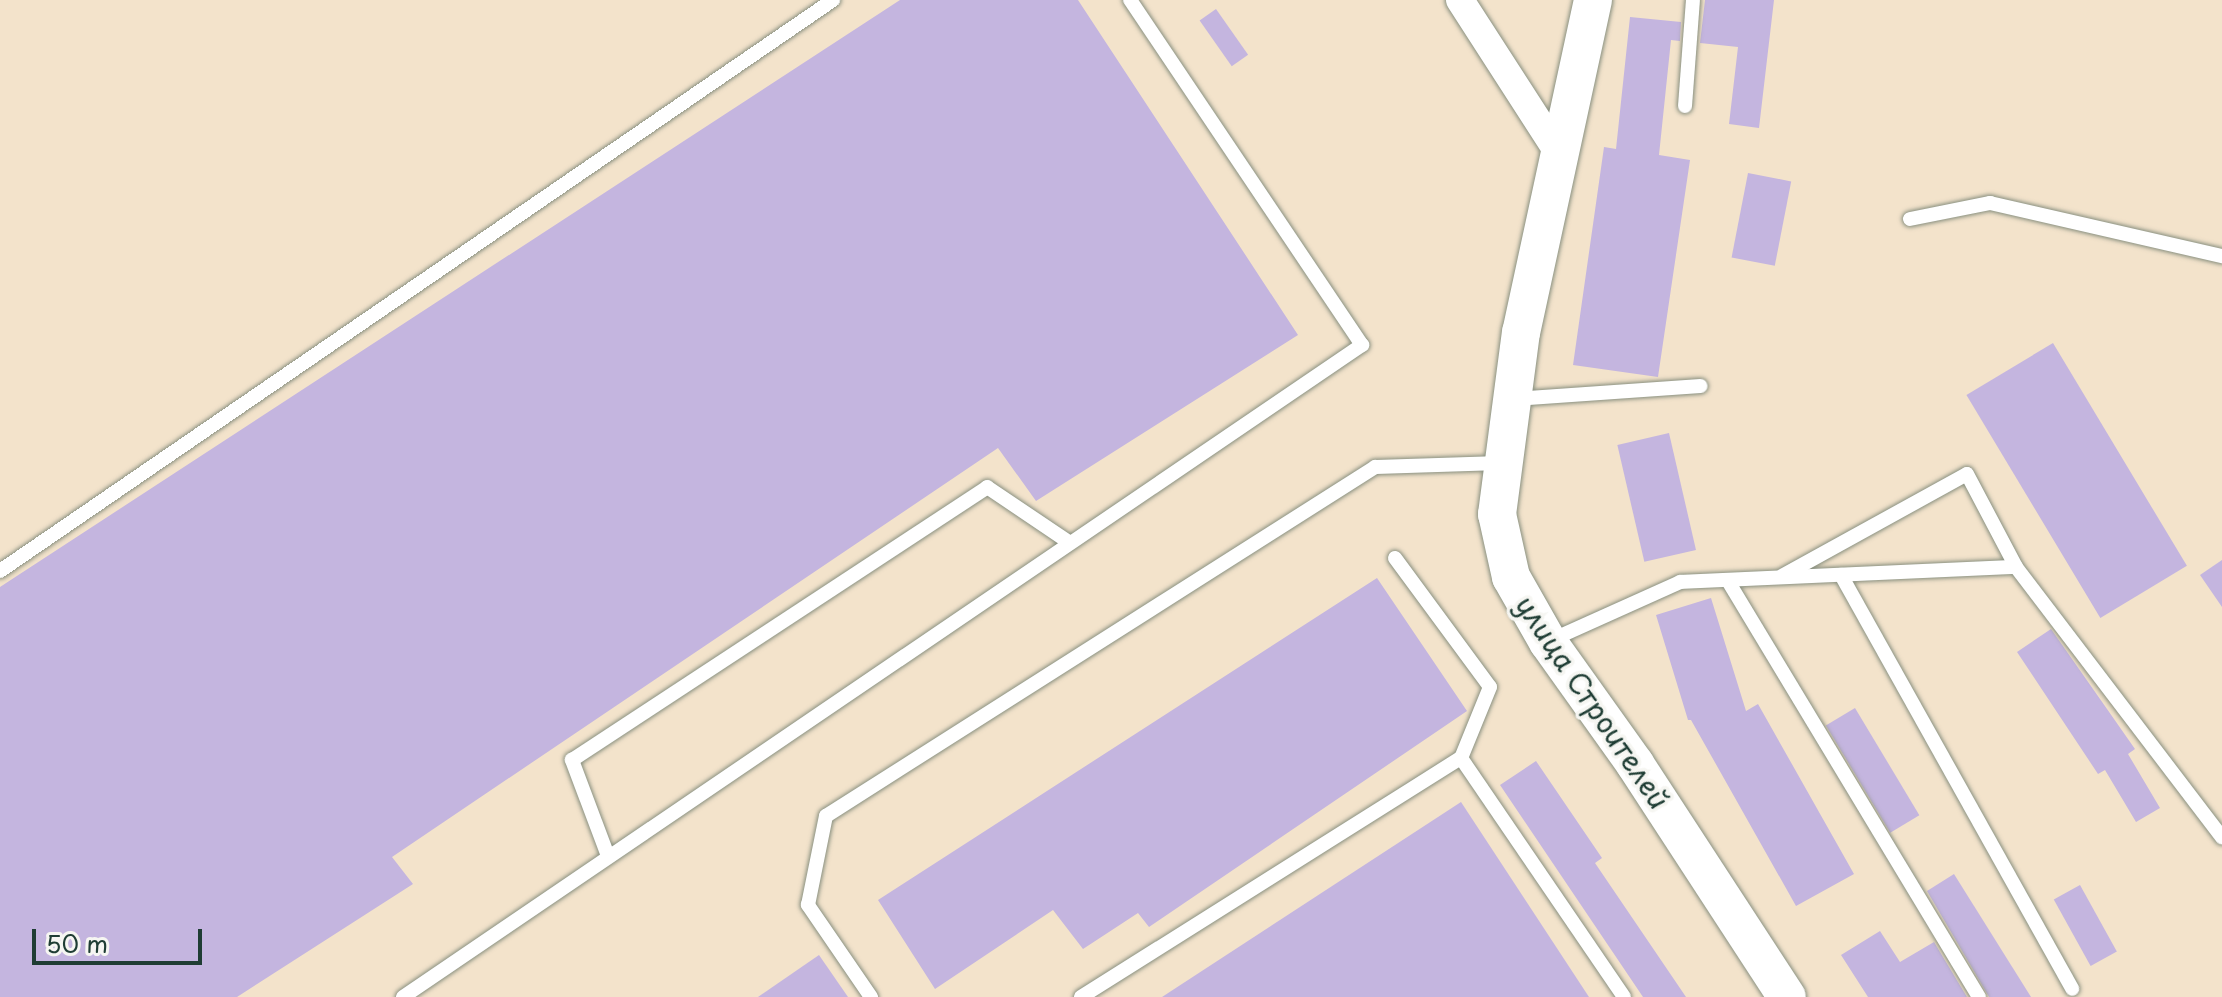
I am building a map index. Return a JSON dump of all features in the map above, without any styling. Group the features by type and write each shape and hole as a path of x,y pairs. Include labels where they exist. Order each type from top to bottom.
{"street":[{"path":"1460,0 1561,157"},
{"name":"улица Строителей","path":"1593,0 1521,332 1509,400 1497,514 1511,577 1548,642 1635,764 1787,997"}],"lane":[{"path":"0,571 833,0"},
{"path":"403,997 1362,345 1130,0"},
{"path":"1685,106 1693,0"},
{"path":"1910,219 1990,203 2222,256"},
{"path":"1509,400 1701,386"},
{"path":"871,997 808,905 826,816 1375,467 1501,463"},
{"path":"1778,578 1967,474 2016,567 2222,837"},
{"path":"608,856 572,760 987,487 1070,543"},
{"path":"1081,997 1461,758 1490,687 1395,558"},
{"path":"1548,642 1680,582 2016,567"},
{"path":"1841,575 2072,989"},
{"path":"1728,581 1979,997"},
{"path":"1461,758 1624,997"}],"building":[{"path":"900,0 1078,0 1298,335 1036,501 998,448 392,857 413,884 237,997 0,997 0,587"},
{"path":"1705,0 1774,0 1759,128 1729,124 1738,47 1700,43"},
{"path":"1216,9 1248,55 1232,66 1200,20"},
{"path":"1630,17 1681,22 1680,41 1671,40 1659,155 1690,160 1658,377 1573,365 1604,147 1616,149"},
{"path":"1748,173 1791,181 1775,266 1732,257"},
{"path":"2053,343 2187,566 2100,618 1966,395"},
{"path":"1669,433 1696,550 1644,562 1617,445"},
{"path":"2222,560 2222,607 2200,575"},
{"path":"1377,578 1467,711 1149,927 1138,913 1083,949 1053,910 935,989 878,900"},
{"path":"1711,598 1746,711 1758,704 1854,874 1796,906 1691,720 1688,720 1656,615"},
{"path":"2051,629 2135,749 2128,754 2160,808 2136,822 2105,770 2098,774 2017,652"},
{"path":"1855,708 1919,815 1890,833 1826,726"},
{"path":"1536,761 1602,858 1595,863 1686,997 1643,997 1500,785"},
{"path":"1461,802 1589,997 1162,997"},
{"path":"1954,874 2031,997 1989,997 1927,891"},
{"path":"2080,885 2117,951 2091,966 2054,900"},
{"path":"1880,931 1900,962 1934,942 1967,997 1868,997 1841,955"},
{"path":"819,955 848,997 758,997"}]}
